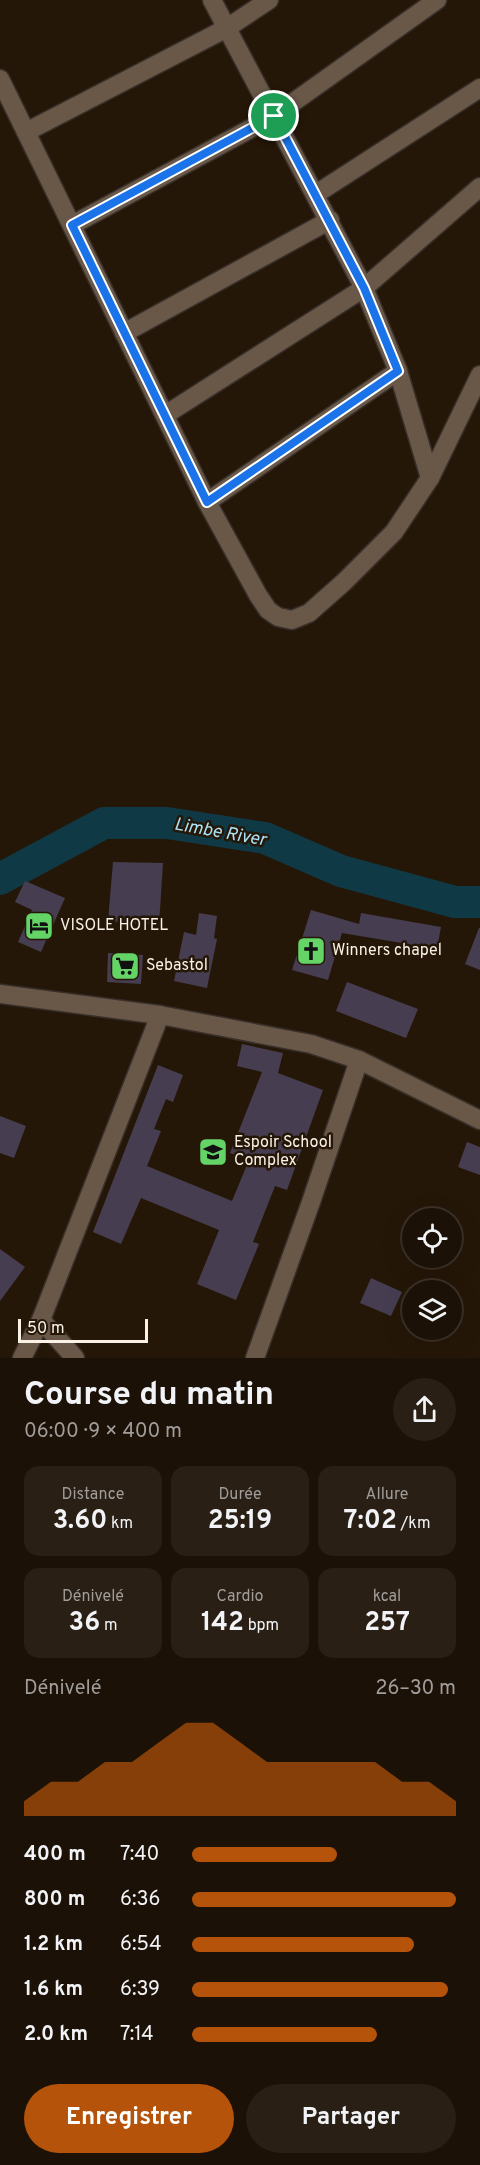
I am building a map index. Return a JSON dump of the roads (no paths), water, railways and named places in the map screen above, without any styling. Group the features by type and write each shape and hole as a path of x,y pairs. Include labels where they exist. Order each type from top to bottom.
{"street":[{"path":"212,0 364,288 398,371 430,478"},
{"path":"26,132 227,28 269,0"},
{"path":"72,225 274,116 437,0"},
{"path":"0,79 207,502 268,610 278,617 292,620 309,613 394,532 430,478 480,375"},
{"path":"316,194 480,88"},
{"path":"165,415 364,288 480,187"},
{"path":"124,333 330,220"},
{"path":"207,502 398,371"},
{"path":"0,994 160,1015 310,1044 358,1060 480,1120"},
{"path":"22,1358 41,1320 160,1015"},
{"path":"255,1358 311,1202 358,1060"},
{"path":"41,1320 75,1358"}],"waterway":[{"name":"Limbe River","path":"0,879 104,823 167,823 265,838 341,871 455,902 480,902"}],"place":[{"name":"VISOLE HOTEL","path":"39,926"},
{"name":"Winners chapel","path":"311,951"},
{"name":"Sebastol","path":"125,966"},
{"name":"Espoir School Complex","path":"213,1152"}]}
